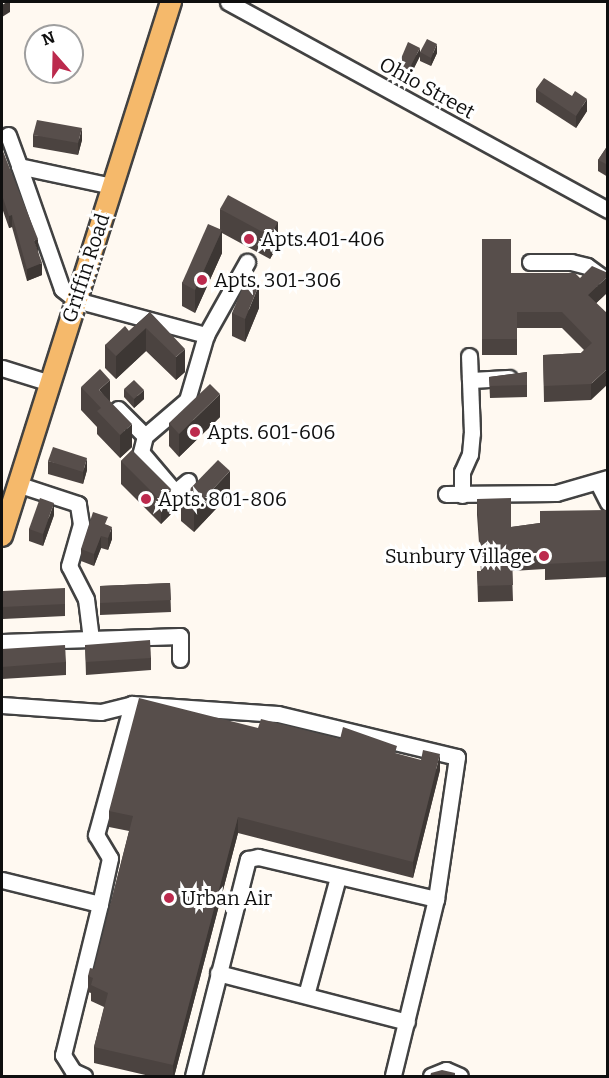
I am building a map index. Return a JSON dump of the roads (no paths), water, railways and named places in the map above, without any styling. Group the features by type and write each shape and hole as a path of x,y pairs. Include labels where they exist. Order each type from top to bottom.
{"main road":[{"name":"Griffin Road","path":"2,536 171,2"}],"street":[{"name":"Ohio Street","path":"228,2 608,210"},
{"path":"8,135 62,289 76,300 206,335"},
{"path":"19,166 112,186"},
{"path":"188,481 175,492 141,452 145,436 187,400 206,335 247,262"},
{"path":"530,262 571,262 586,266 608,281"},
{"path":"462,495 462,472 470,454 472,433 469,356"},
{"path":"2,368 50,383"},
{"path":"470,380 520,378"},
{"path":"118,409 145,436"},
{"path":"446,494 556,494 603,481 608,503"},
{"path":"17,484 78,504 81,524 69,566 86,599 91,639"},
{"path":"2,642 180,636 180,659"},
{"path":"84,1077 67,1065 63,1047 110,858 96,835 132,704"},
{"path":"2,705 101,712 132,704 278,714 457,757 436,899 393,1077"},
{"path":"193,1077 244,865 248,859 258,856 436,899"},
{"path":"306,995 338,877"},
{"path":"2,880 100,904"},
{"path":"218,973 407,1022"},
{"path":"442,1074 460,1077"}],"place":[{"name":"Apts.401-406","path":"249,239"},
{"name":"Apts. 301-306","path":"202,280"},
{"name":"Apts. 601-606","path":"195,432"},
{"name":"Apts. 801-806","path":"146,499"},
{"name":"Sunbury Village","path":"544,556"},
{"name":"Urban Air","path":"169,898"}]}
